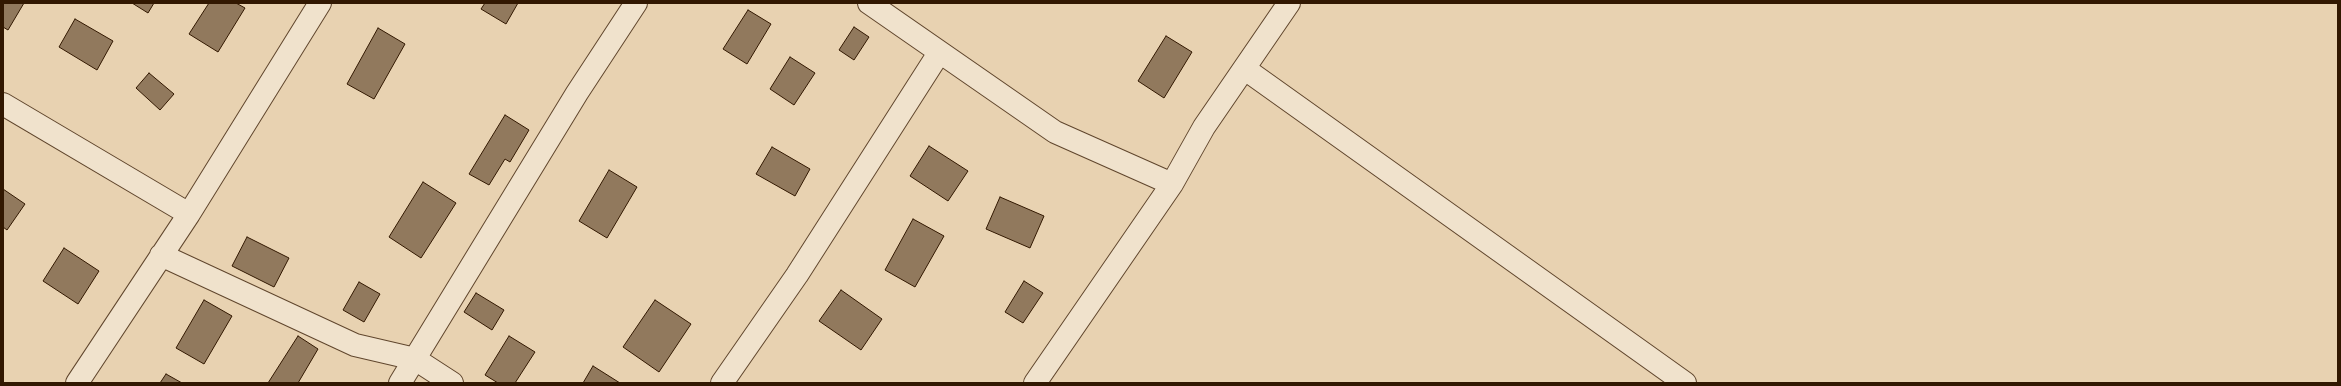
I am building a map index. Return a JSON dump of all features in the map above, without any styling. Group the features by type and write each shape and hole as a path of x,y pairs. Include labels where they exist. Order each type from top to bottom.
{"street":[{"path":"77,383 189,214 320,3"},
{"path":"400,383 578,93 636,3"},
{"path":"869,3 1055,132 1172,184"},
{"path":"1035,383 1172,184 1204,127 1289,3"},
{"path":"722,383 797,275 939,53"},
{"path":"1244,69 1685,383"},
{"path":"3,104 189,214"},
{"path":"161,255 355,345 415,359 452,383"}],"building":[{"path":"3,3 24,3 8,30 3,27"},
{"path":"132,3 154,3 148,13"},
{"path":"209,3 236,3 245,8 218,52 189,34"},
{"path":"485,3 518,3 506,24 481,9"},
{"path":"748,10 771,24 747,64 723,49"},
{"path":"75,19 113,41 97,70 59,47"},
{"path":"854,27 869,37 854,60 839,50"},
{"path":"378,28 405,44 374,99 347,84"},
{"path":"1166,36 1192,52 1164,98 1138,81"},
{"path":"790,57 815,73 794,105 770,89"},
{"path":"149,73 174,94 160,110 136,88"},
{"path":"505,115 529,130 510,162 505,159 489,185 469,174"},
{"path":"929,146 968,171 948,201 910,176"},
{"path":"772,147 810,169 795,196 756,174"},
{"path":"609,170 637,187 607,238 579,221"},
{"path":"423,182 456,203 421,258 389,237"},
{"path":"3,189 25,204 7,230 3,227"},
{"path":"1000,197 1044,216 1030,248 986,229"},
{"path":"913,219 944,236 915,287 885,270"},
{"path":"247,237 289,258 274,287 232,266"},
{"path":"64,248 99,271 78,304 43,281"},
{"path":"1024,281 1043,293 1023,323 1005,312"},
{"path":"359,282 380,294 364,322 343,310"},
{"path":"841,290 882,319 861,350 819,321"},
{"path":"476,293 504,310 492,330 464,312"},
{"path":"204,300 232,316 204,364 176,348"},
{"path":"655,300 691,324 659,372 623,347"},
{"path":"298,336 318,349 298,383 268,383"},
{"path":"509,336 535,352 515,383 498,383 485,375"},
{"path":"593,366 620,383 583,383"},
{"path":"166,374 182,383 160,383"}]}
